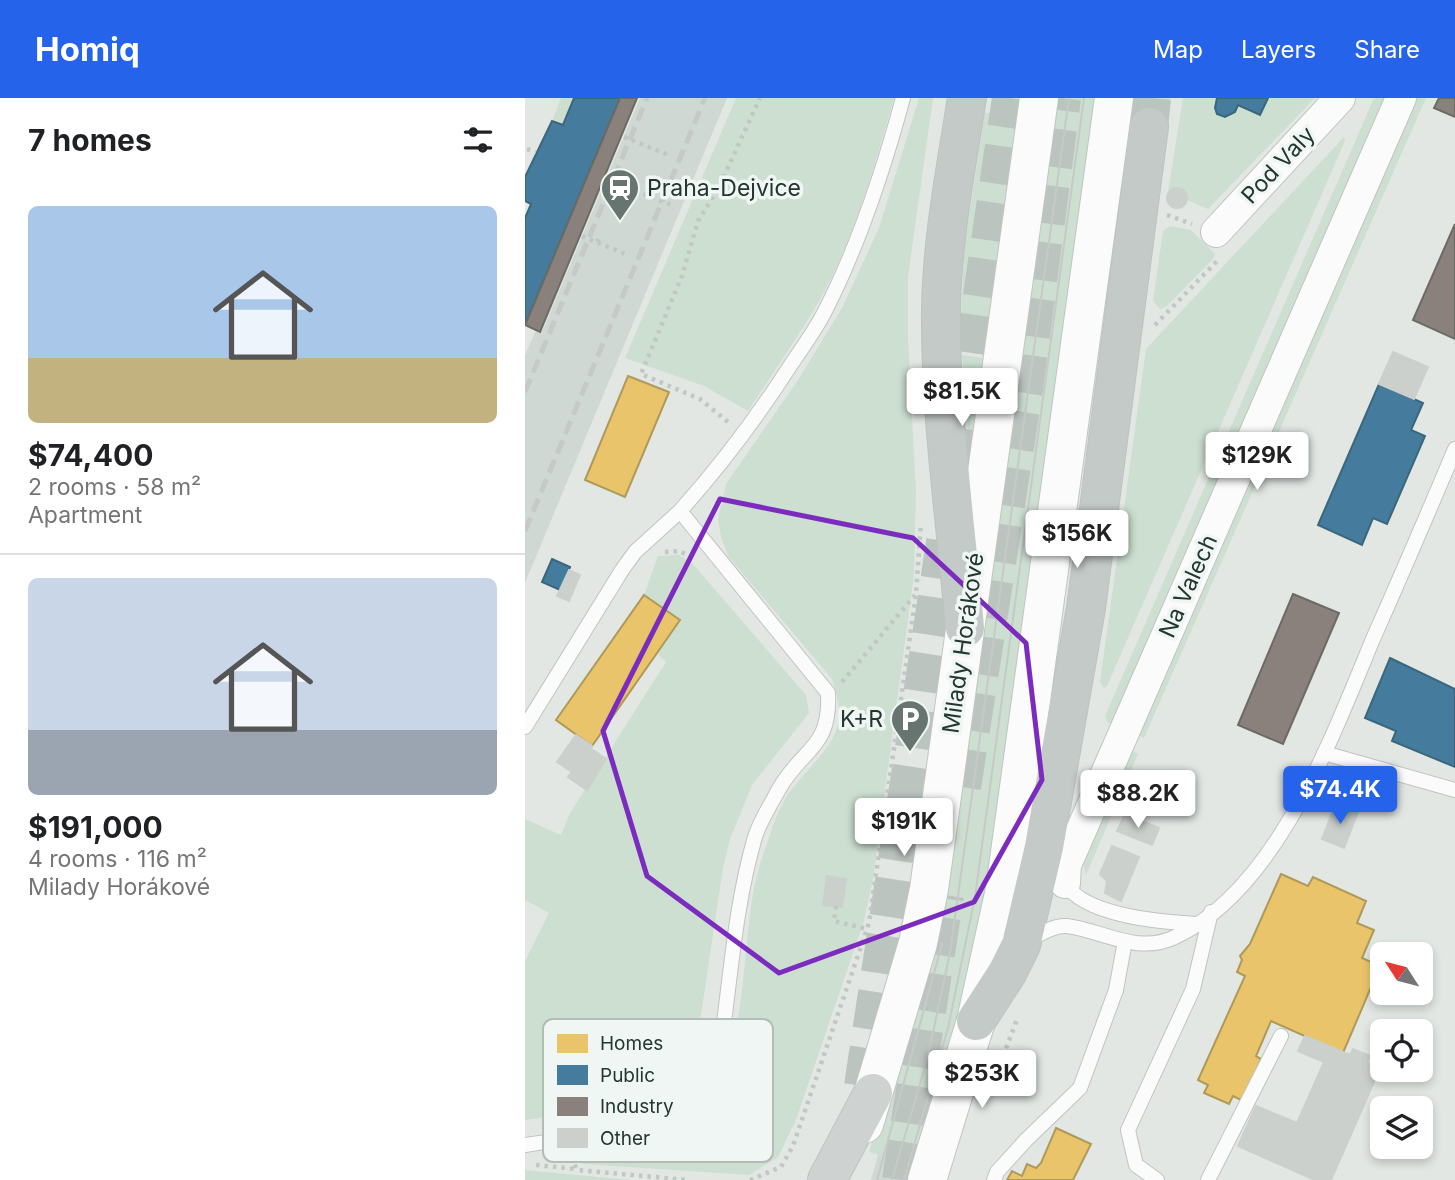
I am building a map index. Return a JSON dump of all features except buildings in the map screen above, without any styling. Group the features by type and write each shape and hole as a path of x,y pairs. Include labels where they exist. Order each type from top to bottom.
{"highway":[{"path":"965,628 942,367 941,309 948,225 967,98"},
{"path":"977,1021 1021,945 1044,847 1077,666 1149,127"}],"main road":[{"name":"Milady Horákové","path":"847,1180 918,943 929,889 1039,98"},
{"path":"927,1180 977,1021 1007,876 1114,98"},
{"path":"827,1180 873,1093"}],"street":[{"name":"Pod Valy","path":"1220,243 1340,98"},
{"name":"Na Valech","path":"1065,883 1066,865 1401,98"}],"lane":[{"path":"525,727 635,552 680,511 742,437 823,316 850,258 884,169 902,98"},
{"path":"1021,945 1042,933 1066,926 1143,945 1163,940 1196,924 1235,893 1270,852 1324,753 1455,449"},
{"path":"680,511 828,693 829,715 822,738 782,785 756,835 740,902 725,1019"},
{"path":"1324,753 1455,790"},
{"path":"1065,883 1080,897 1128,918 1196,924"},
{"path":"1157,1180 1136,1165 1128,1130 1193,989 1211,912"},
{"path":"994,1180 997,1172 1026,1140 1080,1088 1116,990 1125,941"},
{"path":"1208,1180 1281,1036"},
{"path":"525,1145 543,1142"}],"path":[{"path":"742,437 700,399 641,374 682,276 698,221 718,189 760,98"},
{"path":"624,137 669,155"},
{"path":"527,149 536,152"},
{"path":"604,177 674,206"},
{"path":"597,242 600,235"},
{"path":"582,236 628,256"},
{"path":"1150,329 1220,243"},
{"path":"750,1180 781,1167 793,1146 867,929 889,795 916,594 921,515"},
{"path":"657,552 679,551 692,557"},
{"path":"828,693 839,687 916,594"},
{"path":"836,906 834,920 867,929"},
{"path":"989,1093 1022,1006"},
{"path":"573,1162 577,1170"},
{"path":"525,1164 688,1180"}],"highlighted area":[{"path":"720,499 913,538 1026,643 1042,780 974,902 779,973 647,876 603,731"}],"shaded area":[{"path":"640,98 727,98 525,583 525,355 536,330 543,330"},
{"path":"878,1155 914,1166 909,1180 871,1180"}],"green space":[{"path":"561,98 574,98 563,125 552,121"},
{"path":"736,98 894,98 862,203 831,279 810,317 748,411 704,386 625,358"},
{"path":"919,98 933,98 908,277 908,339 916,492 914,575 873,879 864,921 796,1120 778,1157 773,1160 773,1019 738,1019 754,887 778,813 785,799 831,740 838,725 839,705 832,679 728,556 718,519 726,484 798,380 842,308 879,228"},
{"path":"1052,98 1100,98 975,966 918,1167 869,1152 914,1003"},
{"path":"1132,98 1170,98 1165,131 1127,126"},
{"path":"1183,98 1217,98 1216,112 1225,117 1235,112 1238,105 1260,115 1268,98 1315,98 1208,209 1187,200 1181,189 1168,192"},
{"path":"1374,98 1390,98 1116,726 1107,722 1105,716"},
{"path":"1413,98 1426,98 1144,738 1135,734"},
{"path":"985,113 1018,117 988,323 961,320 964,248"},
{"path":"1344,137 1345,141 1104,688 1100,682 1146,349"},
{"path":"1170,226 1191,230 1215,254 1167,306 1160,309 1153,301 1163,231"},
{"path":"962,355 984,358 973,439 969,439"},
{"path":"679,555 692,563 806,695 809,713 752,785 730,839 723,868 700,1019 543,1019 543,1118 525,1120 525,961 549,913 525,900 525,819 561,835 570,813 666,662 657,653 644,595 658,556"},
{"path":"1129,749 1138,754 1086,875 1082,860"},
{"path":"581,1162 770,1162 749,1175"},
{"path":"525,1170 630,1180 525,1180"}],"tunnel":[{"path":"957,466 1011,98"},
{"path":"962,787 1024,389 1062,98"},
{"path":"1149,127 1152,98"},
{"path":"863,1086 948,523"},
{"path":"901,1180 945,895"}],"tram line":[{"path":"892,1180 928,1056 950,953 1069,98"},
{"path":"904,1180 948,1028 975,897 1084,98"},
{"path":"877,1180 942,944"}],"railway":[{"path":"525,392 647,98"},
{"path":"525,531 705,98"}],"place":[{"name":"Praha-Dejvice","path":"620,222"},
{"name":"K+R","path":"910,753"}]}
